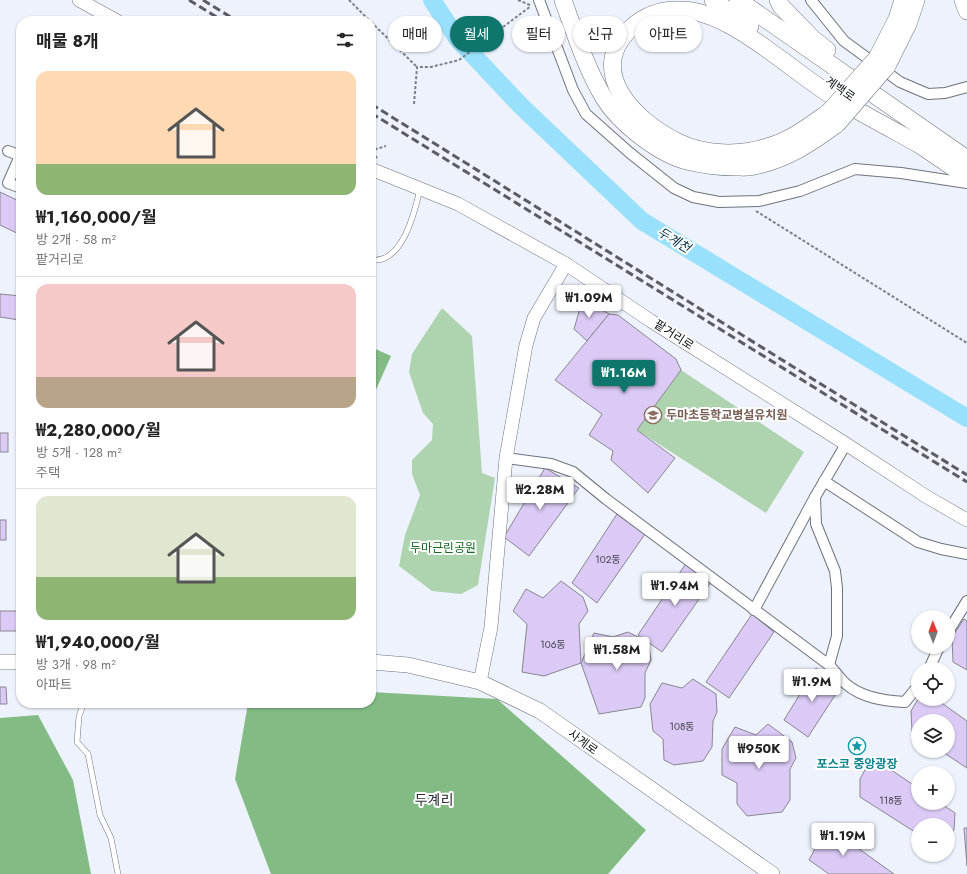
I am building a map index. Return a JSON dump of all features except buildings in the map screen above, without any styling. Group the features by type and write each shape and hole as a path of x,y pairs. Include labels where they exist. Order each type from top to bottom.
{"highway":[{"path":"563,0 587,64 604,99 626,125 657,147 686,161 718,167 753,167 785,157 804,147 833,118 882,62 906,30 916,0"},
{"name":"계백로","path":"713,0 967,178"},
{"name":"계백로","path":"738,0 967,159"},
{"path":"778,0 781,6 813,39 855,72 882,100"},
{"path":"882,62 903,0"},
{"path":"963,0 967,11"},
{"path":"833,118 768,147 740,153 708,151 679,143 650,126 628,106 617,88 613,69 615,50 626,33 638,21 649,15 667,10 683,10 705,14 722,21 833,96 922,146"}],"main road":[{"path":"0,662 16,662"},
{"name":"사계로","path":"376,662 408,665 480,682 540,711 772,874"}],"street":[{"path":"79,0 108,16"},
{"path":"811,0 844,41 900,82 928,94 945,93 967,87"},
{"path":"535,3 573,90 586,114 630,153 674,188 693,197 719,202 743,203 760,201 800,191 855,169 901,173 967,183"},
{"path":"8,151 16,154"},
{"path":"16,165 8,183 16,186"},
{"name":"팥거리로","path":"376,171 458,204 566,264 651,321 927,497 967,520"},
{"path":"480,682 491,627 506,458 526,345 534,318 566,264"},
{"path":"754,610 815,497 846,444"},
{"path":"506,458 551,464 573,472 606,499 829,665 846,685 863,694 886,701 905,702 911,695"},
{"path":"824,481 918,542 941,549 967,554"},
{"path":"815,497 816,524 835,571 837,588 837,636 829,665"},
{"path":"955,621 967,601"}],"lane":[{"path":"376,259 387,256 400,244 412,219 420,189"},
{"path":"82,708 79,716 77,742 88,754 100,815 111,838 118,874"}],"path":[{"path":"349,0 364,16"},
{"path":"518,0 535,3"},
{"path":"376,28 417,67 432,67 459,60 535,3"},
{"path":"414,104 417,67"},
{"path":"743,203 967,343"}],"green space":[{"name":"두마근린공원","path":"442,308 472,336 482,473 495,478 478,585 461,594 432,591 399,566 405,535 420,495 412,474 412,460 432,440 433,424 423,413 409,372 412,354"},
{"path":"376,349 391,356 376,390"},
{"path":"681,370 804,452 766,513 637,430"},
{"path":"376,692 497,699 646,830 608,874 271,874 235,779 247,708 376,708"},
{"path":"38,715 73,780 91,874 0,874 0,718"}],"waterway":[{"name":"두계천","path":"432,0 457,38 521,106 642,221 967,418"}],"railway":[{"path":"189,0 215,16"},
{"path":"203,0 229,16"},
{"path":"376,107 967,475"},
{"path":"376,116 967,482"}],"place":[{"name":"두마초등학교병설유치원","path":"653,415"},
{"name":"포스코 중앙광장","path":"857,746"}],"district":[{"name":"두계리","path":"434,800"}]}
